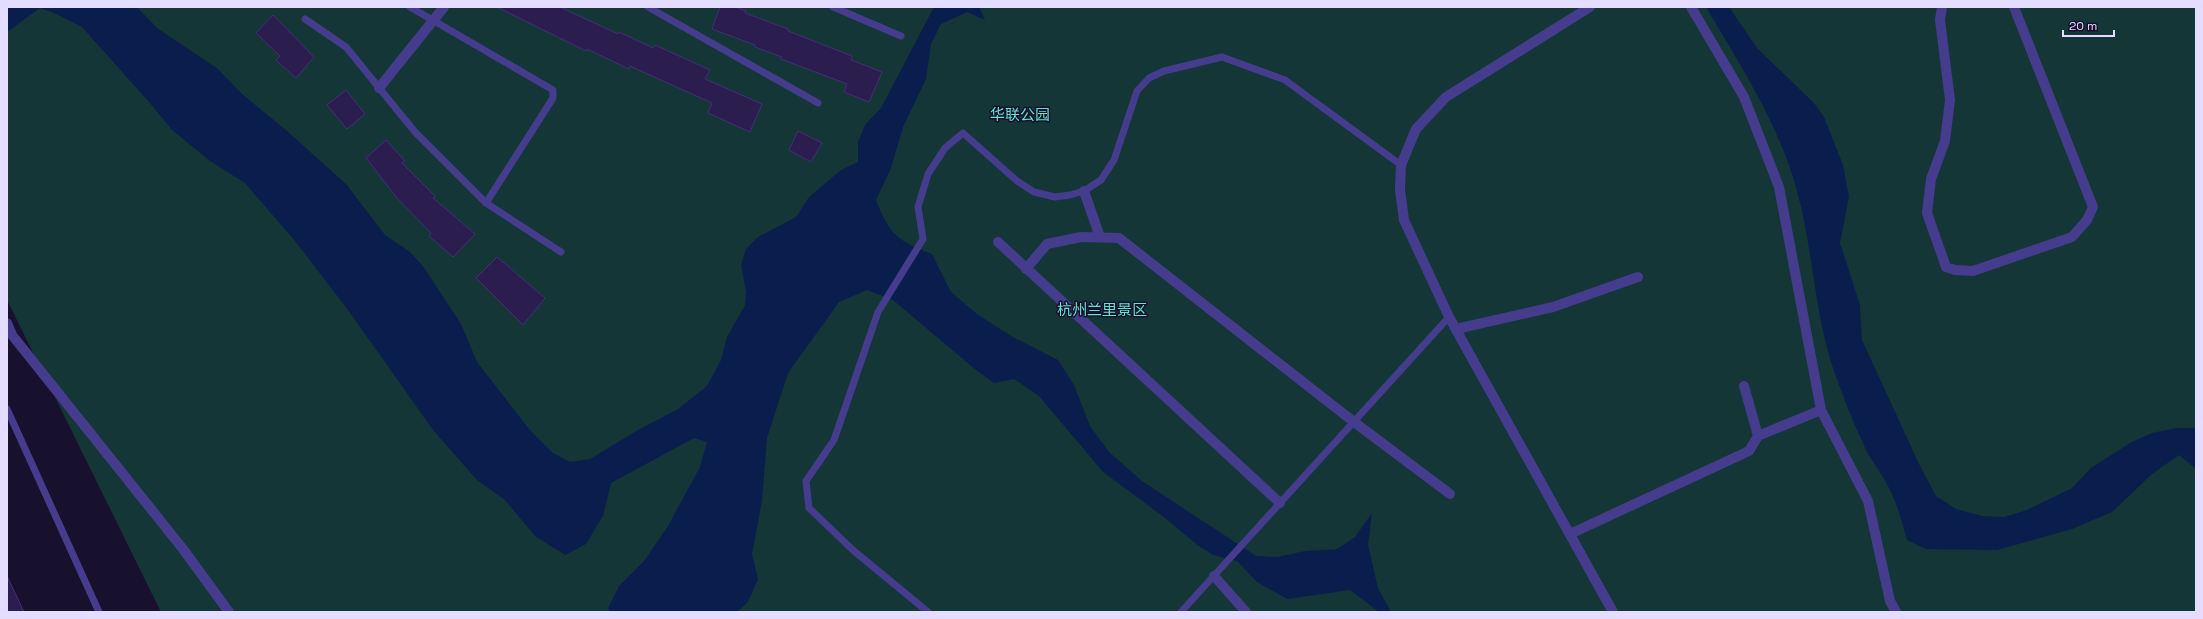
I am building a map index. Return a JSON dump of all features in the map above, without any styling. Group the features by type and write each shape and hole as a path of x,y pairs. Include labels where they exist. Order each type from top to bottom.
{"street":[{"path":"379,88 444,7"},
{"path":"1590,7 1446,97 1416,129 1401,165 1400,190 1404,220 1456,329 1613,612"},
{"path":"1691,7 1744,97 1779,187 1821,410 1868,501 1890,601 1896,612"},
{"path":"1942,7 1940,20 1950,100 1944,141 1931,179 1927,213 1946,267 1955,270 1973,271 2072,237 2087,220 2093,207 2014,7"},
{"path":"1084,191 1100,237"},
{"path":"1026,269 1047,244 1081,237 1119,238 1354,422 1450,494"},
{"path":"998,242 1280,503"},
{"path":"1456,329 1553,306 1638,277"},
{"path":"7,323 12,335 183,549 229,612"},
{"path":"1744,386 1758,436"},
{"path":"1570,534 1749,451 1758,436 1821,410"},
{"path":"1214,576 1246,612"}],"lane":[{"path":"410,7 433,22 553,90 553,98 486,203"},
{"path":"648,7 818,103"},
{"path":"833,7 901,36"},
{"path":"305,19 346,47 415,132 486,203 561,252"},
{"path":"928,612 854,551 809,508 806,482 834,440 878,312 923,239 918,207 928,174 945,148 963,133 1017,181 1034,192 1055,197 1084,191 1102,180 1114,160 1137,91 1149,78 1164,71 1222,57 1285,80 1401,165"},
{"path":"1181,612 1450,317"},
{"path":"7,409 99,612"}],"green space":[{"name":"杭州兰里景区","path":"7,7 2196,7 2196,612 161,612 7,300"}],"water":[{"path":"7,7 137,7 157,28 218,69 242,94 287,131 346,184 385,235 410,252 423,266 461,324 477,362 529,429 553,453 570,462 590,459 638,430 678,409 707,386 721,360 727,337 745,305 746,292 741,265 746,249 758,237 796,217 809,197 841,170 858,162 858,142 865,125 881,108 934,7 979,7 985,20 967,12 941,24 931,44 926,79 903,127 891,168 876,200 886,222 896,235 910,245 932,254 951,292 977,314 1011,336 1058,360 1074,385 1090,426 1109,452 1142,481 1256,556 1277,557 1305,551 1337,549 1355,537 1372,513 1368,545 1378,588 1391,612 1379,612 1350,590 1287,599 1257,582 1237,561 1213,555 1196,544 1164,517 1103,472 1039,396 1014,379 994,383 976,370 893,300 867,290 839,302 788,373 767,438 762,501 752,554 758,579 748,602 737,612 610,612 608,608 619,586 644,561 668,526 700,467 707,442 694,438 611,483 603,516 586,544 565,555 535,536 505,500 477,480 433,430 348,310 295,241 245,183 210,161 172,130 82,27 54,13 40,8 7,32"},
{"path":"1706,7 1729,7 1757,48 1814,103 1824,117 1843,165 1849,197 1840,243 1860,305 1862,340 1919,464 1936,496 1956,509 1982,516 2004,517 2027,510 2072,488 2091,468 2130,443 2152,433 2176,428 2196,428 2196,469 2179,455 2152,474 2112,512 2072,529 1997,550 1926,549 1907,540 1892,494 1862,442 1833,368 1817,302 1807,235 1797,191 1780,142 1758,96"}],"building":[{"path":"497,7 560,7 618,34 619,32 653,48 655,45 710,70 705,79 762,104 750,132 708,113 712,103 630,66 629,69 587,49 586,51"},
{"path":"720,7 735,7 746,11 745,13 852,56 851,60 882,72 869,102 844,92 847,84 781,59 782,57 755,47 755,45 712,29"},
{"path":"273,15 314,57 296,78 276,60 280,56 256,33"},
{"path":"346,90 365,114 347,129 327,105"},
{"path":"798,131 822,143 811,162 789,150"},
{"path":"386,140 405,161 402,163 435,196 433,198 475,234 453,257 429,236 431,233 397,198 366,158"},
{"path":"497,257 545,298 523,325 476,278"},
{"path":"7,576 24,612 7,612"}],"park label":[{"name":"华联公园","path":"1020,115"}]}
